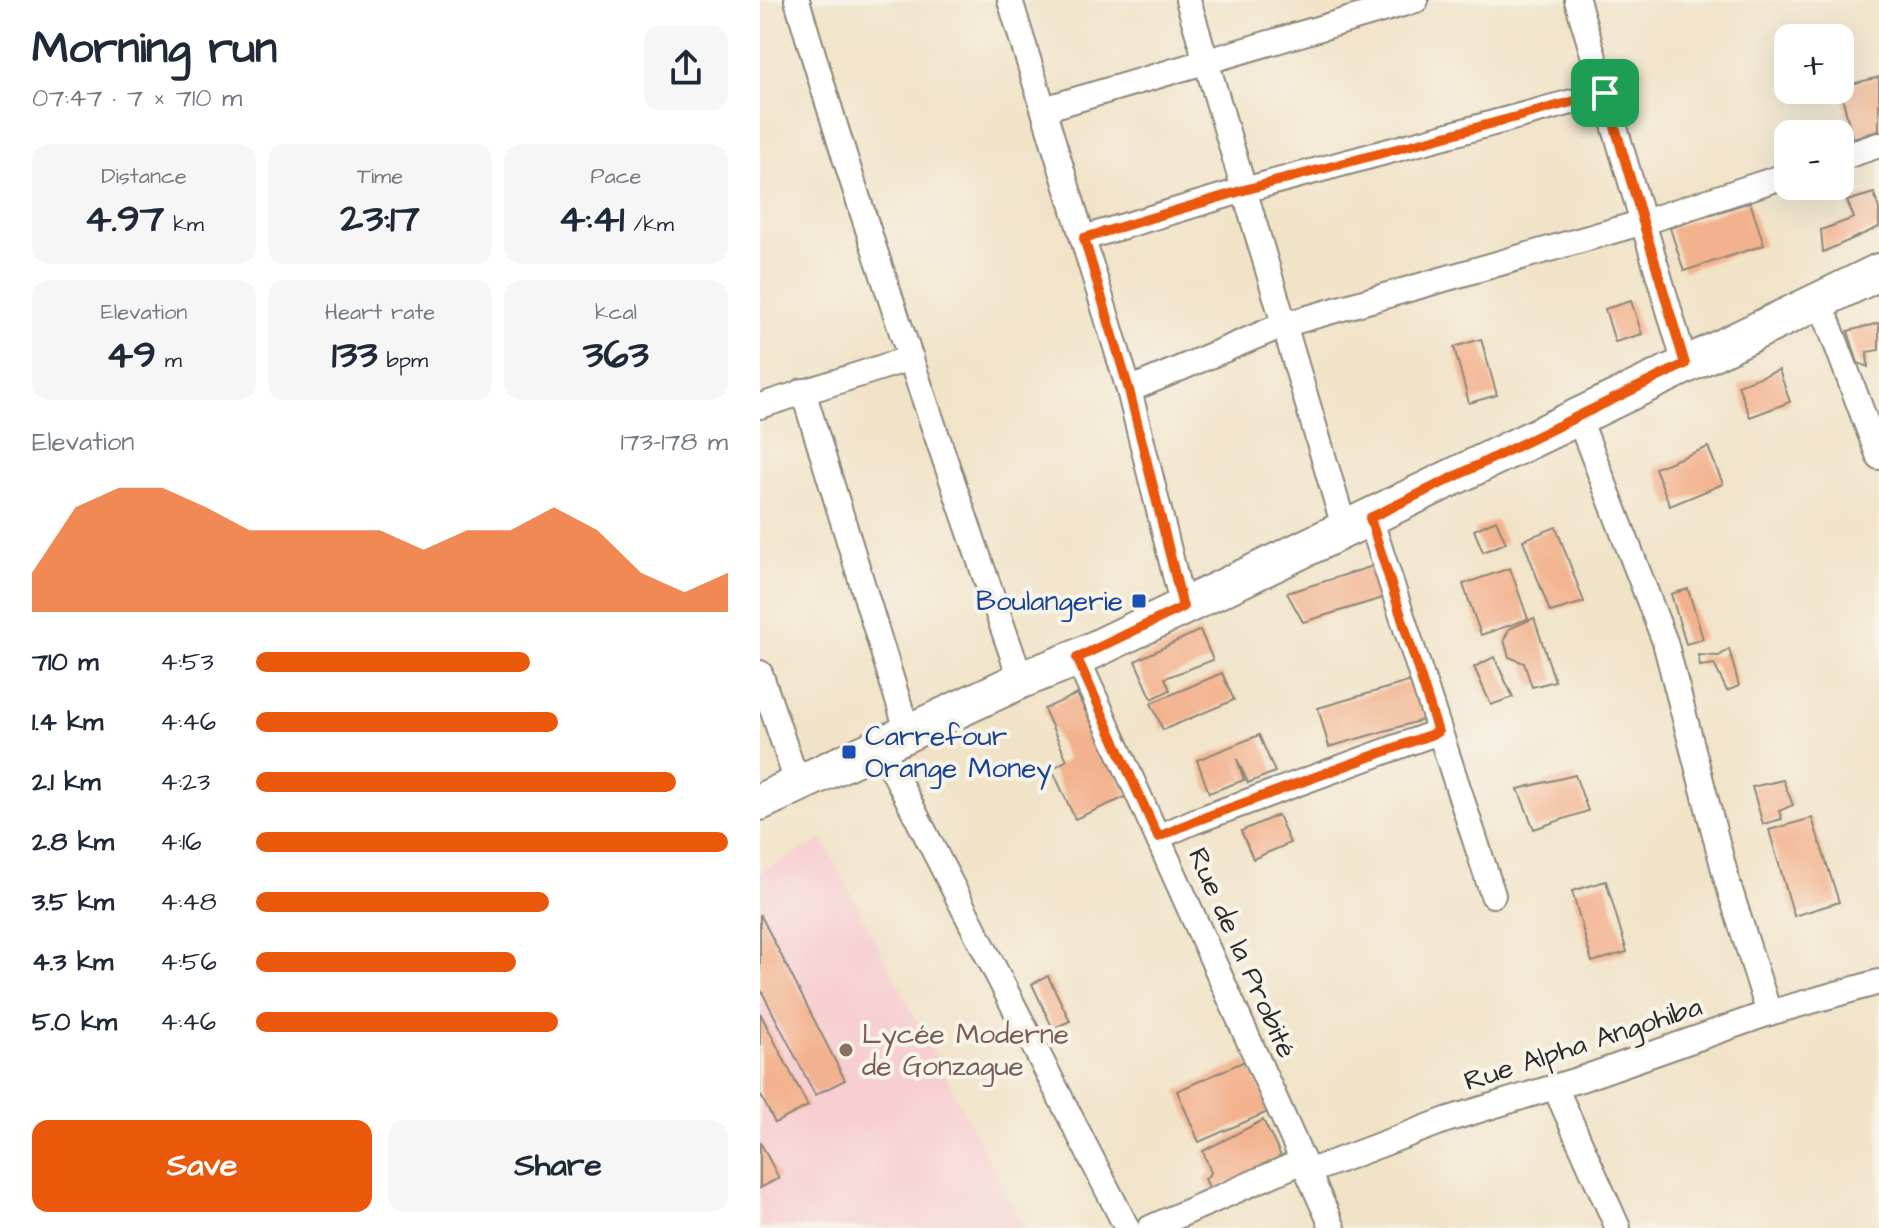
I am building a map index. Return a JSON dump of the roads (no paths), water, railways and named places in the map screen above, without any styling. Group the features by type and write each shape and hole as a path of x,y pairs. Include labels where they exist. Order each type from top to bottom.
{"street":[{"path":"797,0 911,358 1021,680"},
{"path":"1010,0 1129,390 1183,607"},
{"path":"1188,0 1283,325 1438,732 1493,895"},
{"path":"1044,109 1416,0"},
{"path":"1577,0 1685,364"},
{"path":"1084,238 1244,190 1605,93"},
{"path":"1854,153 1879,145"},
{"path":"1129,390 1283,325 1644,222 1774,180"},
{"path":"760,802 1021,680 1077,658 1879,272"},
{"path":"1820,301 1879,457"},
{"path":"760,406 911,358"},
{"path":"803,391 894,740 1127,1228"},
{"path":"1578,416 1665,642 1727,881 1769,1013"},
{"name":"Rue de la Probité","path":"1077,658 1333,1228"},
{"path":"760,673 798,785"},
{"path":"1158,837 1438,732"},
{"name":"Rue Alpha Angohiba","path":"1150,1228 1306,1166 1555,1087 1769,1013 1879,982"},
{"path":"1555,1087 1618,1228"}],"place":[{"name":"Boulangerie","path":"1139,601"},
{"name":"Carrefour Orange Money","path":"849,752"},
{"name":"Lycée Moderne de Gonzague","path":"846,1050"}]}
